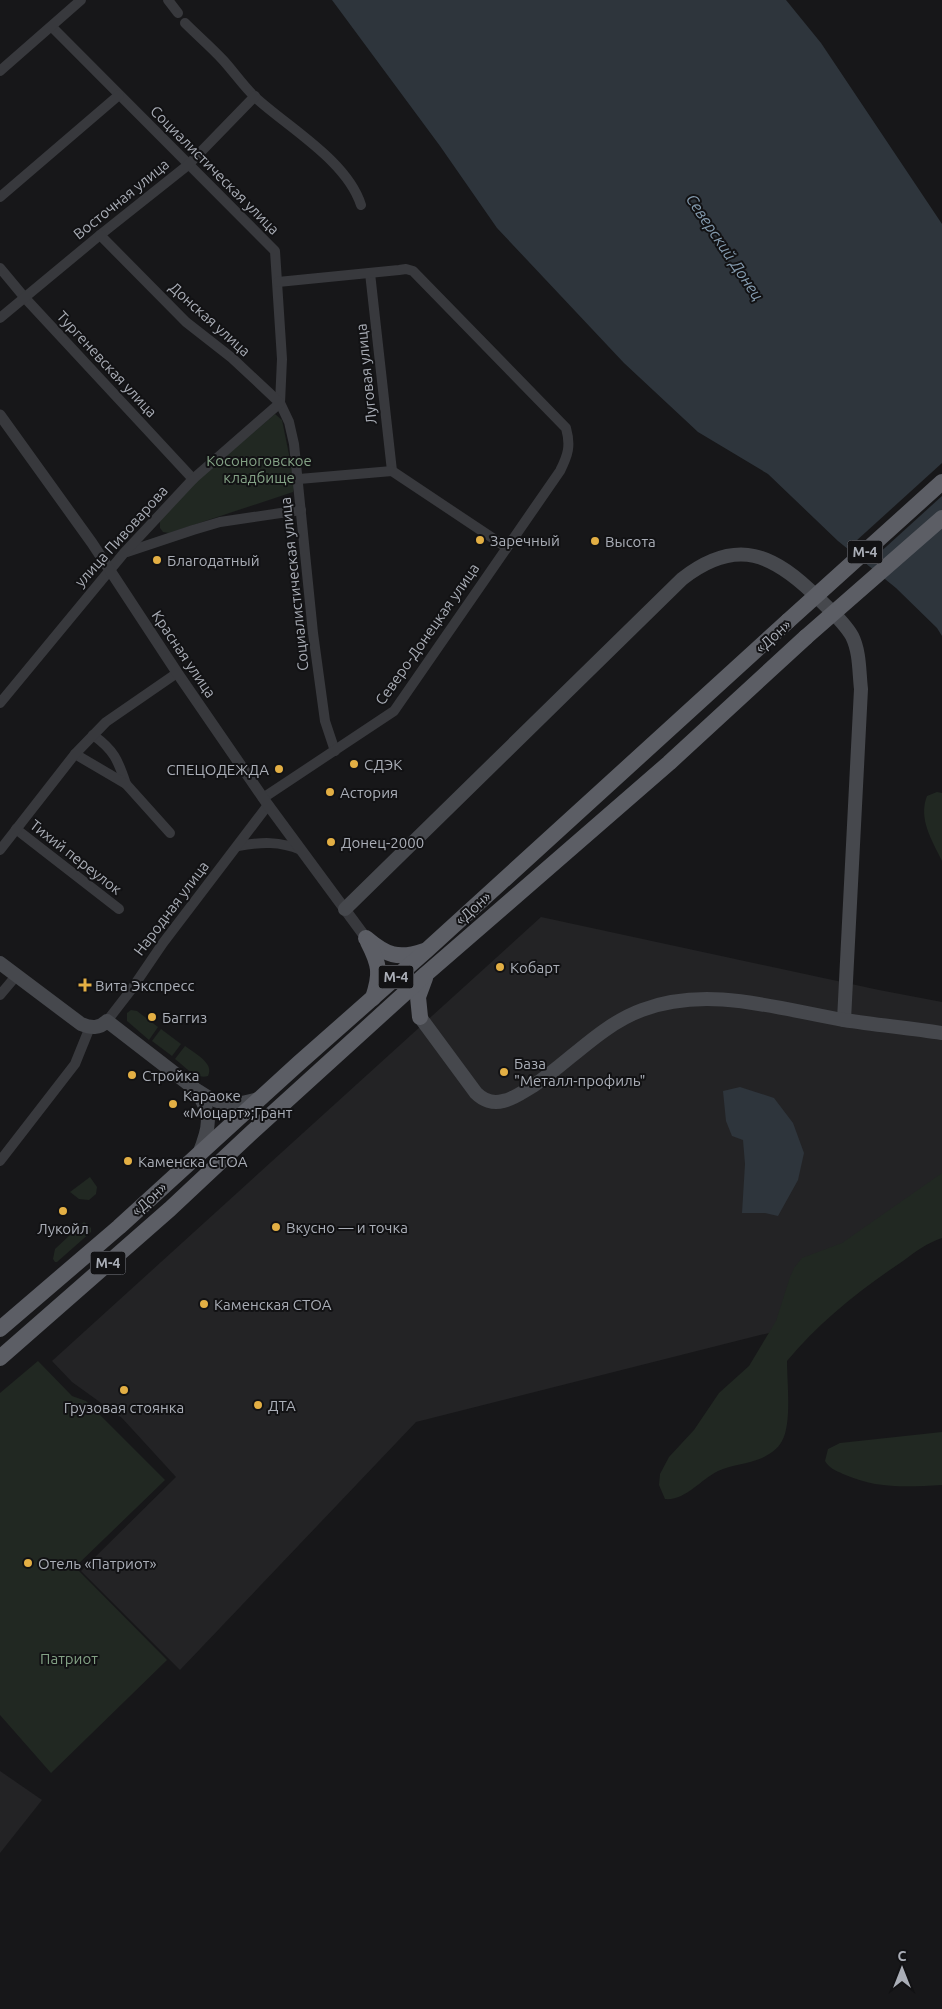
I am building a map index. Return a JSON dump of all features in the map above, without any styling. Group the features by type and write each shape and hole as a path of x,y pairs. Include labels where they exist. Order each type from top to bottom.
{"highway":[{"name":"«Дон»","path":"0,1329 199,1155 428,950 942,482"},
{"name":"«Дон»","path":"0,1358 170,1209 426,974 669,763 806,637 942,518"},
{"path":"366,938 378,949 394,955 413,955 428,950"},
{"path":"366,938 378,964 378,984 373,998"},
{"path":"420,1017 418,998 426,974"},
{"path":"384,1014 403,1009 411,1011 420,1017"}],"main road":[{"path":"345,909 682,579 708,562 735,555 751,555 779,565 802,582 844,624 852,637 857,654 861,689 844,1020"},
{"path":"0,963 73,1019 99,1025 213,1100 224,1104 249,1102 262,1098"},
{"path":"420,1017 476,1093 482,1099 502,1102 524,1092 546,1077 625,1018 658,1004 693,999 715,999 765,1005 844,1020 942,1033"},
{"path":"196,1089 207,1108 209,1118 209,1126 199,1155"}],"street":[{"path":"0,71 81,0"},
{"path":"168,0 178,13"},
{"path":"185,24 222,59 255,96 335,165 357,192 361,205"},
{"name":"Социалистическая улица","path":"52,27 271,246 276,257 282,359 280,403 289,422 298,479 313,633 325,721 335,751"},
{"path":"0,196 119,96"},
{"name":"Восточная улица","path":"0,318 188,165 255,96"},
{"name":"Донская улица","path":"100,235 186,322 232,358 280,403"},
{"name":"Тургеневская улица","path":"0,268 25,298 193,479"},
{"name":"Северо-Донецкая улица","path":"265,802 394,711 560,471 569,451 570,440 566,428 416,273 409,270 370,273"},
{"path":"278,282 370,273"},
{"name":"Луговая улица","path":"370,273 392,471"},
{"name":"улица Пивоварова","path":"0,703 110,569 193,479 280,403"},
{"name":"Красная улица","path":"0,415 110,569 265,802 366,938"},
{"path":"298,479 392,471 506,547"},
{"path":"124,553 171,536 220,522 301,510"},
{"name":"Тихий переулок","path":"0,850 75,754 93,735 119,711 178,673"},
{"path":"93,735 112,751 118,761 126,784"},
{"path":"75,754 126,784 170,833"},
{"name":"Народная улица","path":"0,1161 75,1064 99,1025 131,990 163,943 238,846 265,802"},
{"name":"Тихий переулок","path":"16,829 119,909"},
{"path":"238,846 272,843 284,844 301,850"},
{"path":"0,995 16,976"}],"shaded area":[{"path":"541,917 942,1002 942,1219 812,1322 416,1422 180,1670 81,1571 176,1477 122,1418 72,1382 52,1361"},
{"path":"0,1771 42,1800 0,1853"}],"green space":[{"name":"Косоноговское кладбище","path":"275,414 282,420 295,484 293,492 169,533 163,532 160,528 160,520 201,477"},
{"path":"937,792 942,793 942,861 927,829 924,813 927,796"},
{"path":"131,1010 137,1011 158,1027 149,1040 127,1021 127,1013"},
{"path":"161,1029 181,1044 172,1056 152,1041"},
{"path":"185,1046 206,1063 209,1067 208,1076 204,1077 195,1074 175,1059"},
{"path":"942,1173 942,1238 931,1242 917,1251 856,1295 813,1333 787,1361 787,1424 782,1441 778,1446 762,1458 718,1471 679,1497 665,1499 659,1485 660,1474 669,1457 694,1430 719,1393 749,1366 776,1321 790,1277 802,1258 842,1243"},
{"path":"90,1177 97,1187 96,1194 89,1200 79,1199 70,1192"},
{"path":"84,1222 91,1228 91,1232 55,1262 53,1259 55,1249"},
{"name":"Патриот","path":"38,1361 72,1396 86,1401 165,1480 75,1567 167,1660 51,1773 0,1715 0,1393"},
{"path":"942,1432 942,1485 880,1485 843,1474 829,1466 825,1461 828,1449 840,1443"}],"water":[{"name":"Северский Донец","path":"332,0 786,0 821,43 942,224 942,636 937,628 896,588 838,541 768,474 698,432 624,363 497,228 440,146"},
{"path":"740,1087 774,1098 793,1123 804,1153 798,1180 778,1216 765,1213 742,1213 745,1164 743,1140 732,1136 726,1121 723,1091"}],"pier":[{"path":"942,463 942,496 865,566 845,551"}],"place":[{"name":"Заречный","path":"480,540"},
{"name":"Высота","path":"595,541"},
{"name":"Благодатный","path":"157,560"},
{"name":"СДЭК","path":"354,764"},
{"name":"СПЕЦОДЕЖДА","path":"279,769"},
{"name":"Астория","path":"330,792"},
{"name":"Донец-2000","path":"331,842"},
{"name":"Кобарт","path":"500,967"},
{"name":"Вита Экспресс","path":"85,985"},
{"name":"Баггиз","path":"152,1017"},
{"name":"База \"Металл-профиль\"","path":"504,1072"},
{"name":"Стройка","path":"132,1075"},
{"name":"Караоке «Моцарт»;Грант","path":"173,1104"},
{"name":"Каменска СТОА","path":"128,1161"},
{"name":"Лукойл","path":"63,1211"},
{"name":"Вкусно — и точка","path":"276,1227"},
{"name":"Каменская СТОА","path":"204,1304"},
{"name":"Грузовая стоянка","path":"124,1390"},
{"name":"ДТА","path":"258,1405"},
{"name":"Отель «Патриот»","path":"28,1563"}]}
